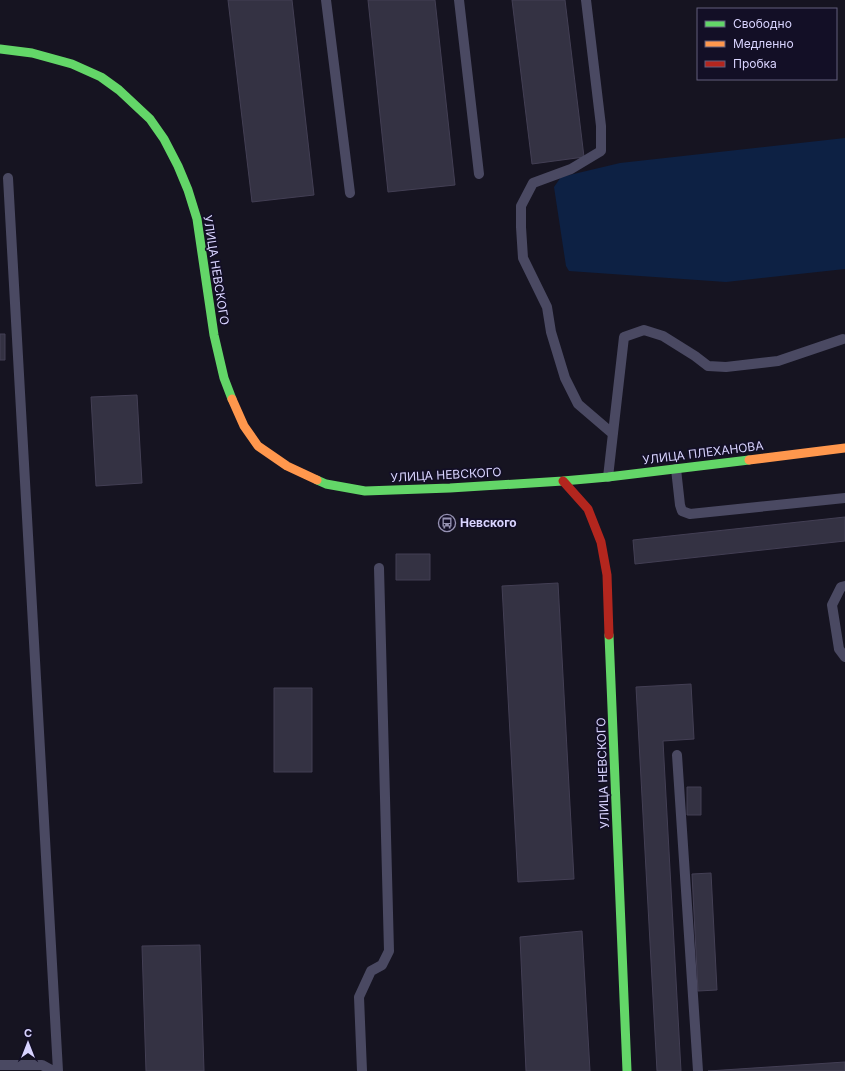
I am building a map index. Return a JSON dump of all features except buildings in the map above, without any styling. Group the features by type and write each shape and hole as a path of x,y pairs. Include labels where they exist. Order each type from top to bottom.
{"main road":[{"name":"УЛИЦА НЕВСКОГО","path":"0,49 32,53 72,64 101,77 120,90 141,110 150,119 164,139 188,190 197,219 214,335 224,378 244,426 258,446 288,466 326,484 365,490 450,488 563,481 588,509 601,542 607,575 627,1071"},
{"name":"УЛИЦА ПЛЕХАНОВА","path":"563,481 608,477 845,448"}],"lane":[{"path":"326,0 350,193"},
{"path":"459,0 479,174"},
{"path":"586,0 601,126 601,151 571,169 533,183 521,206 521,227 523,258 547,307 551,332 565,378 578,404 613,434"},
{"path":"8,178 58,1071"},
{"path":"608,477 624,337 644,330 663,336 708,366 726,367 778,361 843,339"},
{"path":"676,468 680,505 682,511 690,514 845,498"},
{"path":"362,1071 359,997 371,971 382,965 389,951 379,568"},
{"path":"845,586 841,587 832,605 839,648 845,657"},
{"path":"677,755 698,1071"},
{"path":"0,1064 42,1065 53,1071"}],"water":[{"path":"845,138 845,269 726,282 569,271 566,266 554,187 561,177 620,163"}],"traffic: fast":[{"path":"0,49 32,53 72,64 101,77 119,90 150,119 164,139 188,190 197,219 214,335 224,378 232,399"},
{"path":"317,480 326,484 365,491 450,488 608,477 749,460"},
{"path":"609,635 627,1071"}],"traffic: slow":[{"path":"232,399 244,426 258,446 287,466 317,480"},
{"path":"749,460 845,448"}],"traffic: jam":[{"path":"563,481 588,509 601,542 607,575 609,635"}],"place":[{"name":"Невского","path":"447,523"}]}
